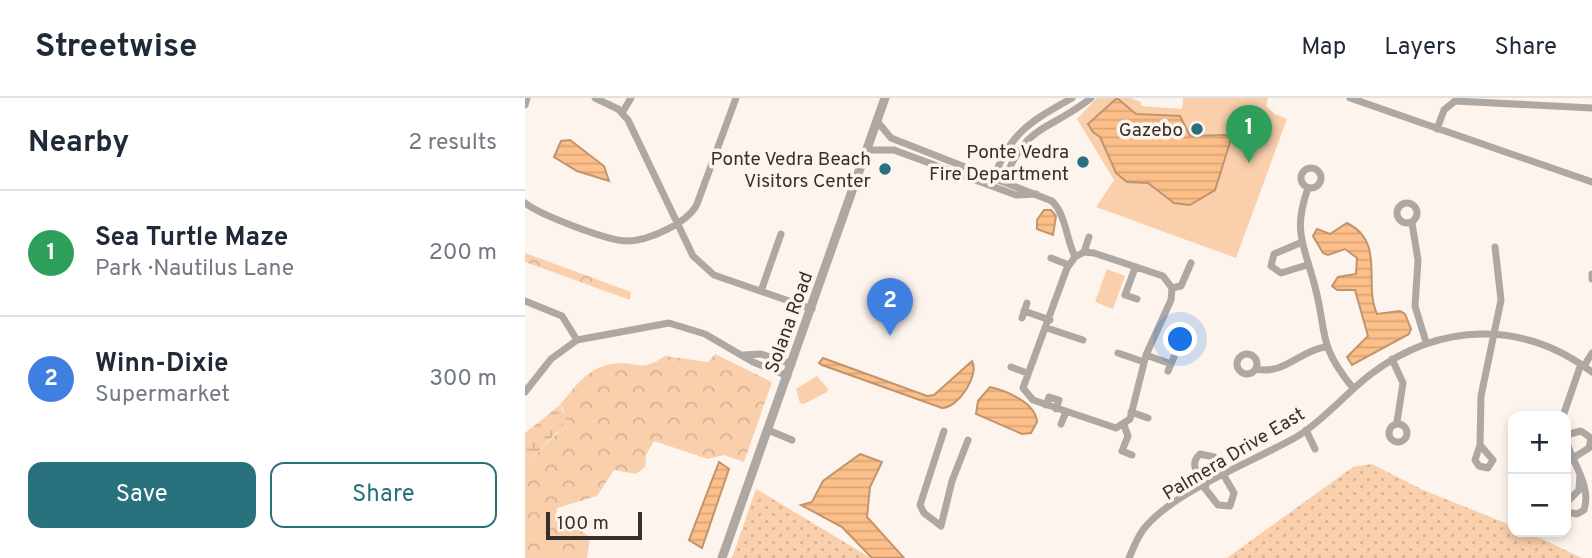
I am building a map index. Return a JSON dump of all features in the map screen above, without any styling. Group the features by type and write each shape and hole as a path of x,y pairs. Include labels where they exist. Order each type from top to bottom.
{"street":[{"path":"525,105 527,98"},
{"path":"595,98 622,113 693,256 702,267 812,309"},
{"path":"622,113 631,98"},
{"path":"525,203 537,211 620,240 642,239 677,223 691,214 698,204 736,98"},
{"name":"Solana Road","path":"722,558 885,98"},
{"path":"991,186 1003,154 1016,134 1025,125 1072,98"},
{"path":"1001,190 1024,141 1091,98"},
{"path":"1350,98 1592,182"},
{"path":"1437,129 1444,110 1455,101 1592,108"},
{"path":"1062,103 1068,113"},
{"path":"877,121 891,138 1005,180 1057,206 1075,257"},
{"path":"866,150 894,150 1001,190 1023,196 1037,194"},
{"path":"1308,188 1299,217 1300,243 1314,282 1325,347 1353,388"},
{"path":"1412,223 1418,260 1415,306 1426,342"},
{"path":"761,291 781,234"},
{"path":"1084,252 1089,237"},
{"path":"1300,243 1274,254 1271,266 1282,273 1307,264"},
{"path":"1480,445 1481,396 1496,333 1501,289 1495,247"},
{"path":"1124,425 1105,427 1028,397 1023,388 1069,265 1075,257 1084,252 1163,276 1172,286 1171,300 1145,358 1131,412 1124,425 1128,436 1122,451 1132,455"},
{"path":"1051,258 1069,265"},
{"path":"1172,286 1184,283 1191,263"},
{"path":"1135,268 1125,295 1137,299"},
{"path":"525,301 562,316 577,340"},
{"path":"1025,310 1083,340"},
{"path":"525,392 551,359 577,340 669,323 705,334 753,362 788,376"},
{"name":"Palmera Drive East","path":"1129,558 1149,522 1224,474 1306,430 1353,388 1392,359 1426,342 1456,334 1496,333 1537,341 1592,372"},
{"path":"1256,369 1281,369 1312,350 1325,347"},
{"path":"1118,353 1171,364"},
{"path":"1565,411 1583,365 1592,353"},
{"path":"743,355 761,354 792,364"},
{"path":"1392,359 1403,383 1397,422"},
{"path":"1011,367 1027,373"},
{"path":"1061,424 1066,412"},
{"path":"1093,422 1097,412"},
{"path":"1131,412 1147,418"},
{"path":"1100,436 1105,427"},
{"path":"768,430 792,440"},
{"path":"1306,430 1315,449"},
{"path":"944,431 920,505 923,513 941,526 952,481 968,440"},
{"path":"1571,436 1581,431 1591,438 1589,448 1573,458"},
{"path":"1571,452 1586,482 1586,506 1577,514 1571,513"},
{"path":"1200,454 1214,457 1224,474 1234,493 1230,506 1217,505 1204,486 1195,468 1195,459 1200,454"},
{"path":"1571,498 1579,490 1580,474"}],"green space":[{"path":"1097,98 1131,98 1141,102 1141,106 1182,109 1183,98 1268,98 1266,106 1287,119 1236,258 1096,207 1114,180 1077,119"},
{"path":"525,253 631,292 630,300 525,262"},
{"path":"1107,269 1125,276 1113,309 1095,302"},
{"path":"715,354 772,382 744,462 724,455 708,459 654,441 646,455 645,467 636,474 614,470 597,496 557,508 556,515 562,529 580,530 590,537 587,558 525,558 525,466 558,432 564,411 560,405 576,385 603,366 621,363 643,365 665,356 708,362"},
{"path":"817,376 828,389 827,392 804,404 800,403 796,389"},
{"path":"560,405 567,421 525,466 525,433"},
{"path":"1372,464 1423,490 1508,524 1508,537 1538,537 1582,558 1227,558 1353,467"},
{"path":"756,489 871,558 732,558"}],"shaded area":[{"path":"1117,98 1136,114 1180,116 1190,136 1226,135 1231,139 1215,190 1190,205 1174,203 1148,183 1127,182 1116,173 1100,137 1088,124"},
{"path":"570,140 604,166 609,181 577,171 554,157 561,141"},
{"path":"1044,210 1051,210 1056,216 1053,235 1037,229 1037,220"},
{"path":"1347,223 1359,231 1370,252 1373,302 1377,314 1400,311 1405,314 1411,329 1409,334 1352,365 1347,357 1368,336 1355,290 1337,290 1332,286 1338,277 1356,274 1357,258 1345,249 1328,255 1323,253 1313,236 1317,229 1330,234"},
{"path":"823,358 927,396 934,395 972,361 974,367 970,382 961,397 955,403 942,408 822,365 819,363"},
{"path":"990,387 1012,395 1032,409 1037,422 1031,433 1022,434 976,414 978,401"},
{"path":"860,454 882,462 870,487 867,517 904,558 872,558 842,527 801,505 812,502 823,481"},
{"path":"719,462 729,469 702,548 689,540"}],"place":[{"name":"Gazebo","path":"1197,129"},
{"name":"Ponte Vedra Fire Department","path":"1083,162"},
{"name":"Sea Turtle Maze","path":"1249,163"},
{"name":"Ponte Vedra Beach Visitors Center","path":"885,169"},
{"name":"Winn-Dixie","path":"890,336"}]}
